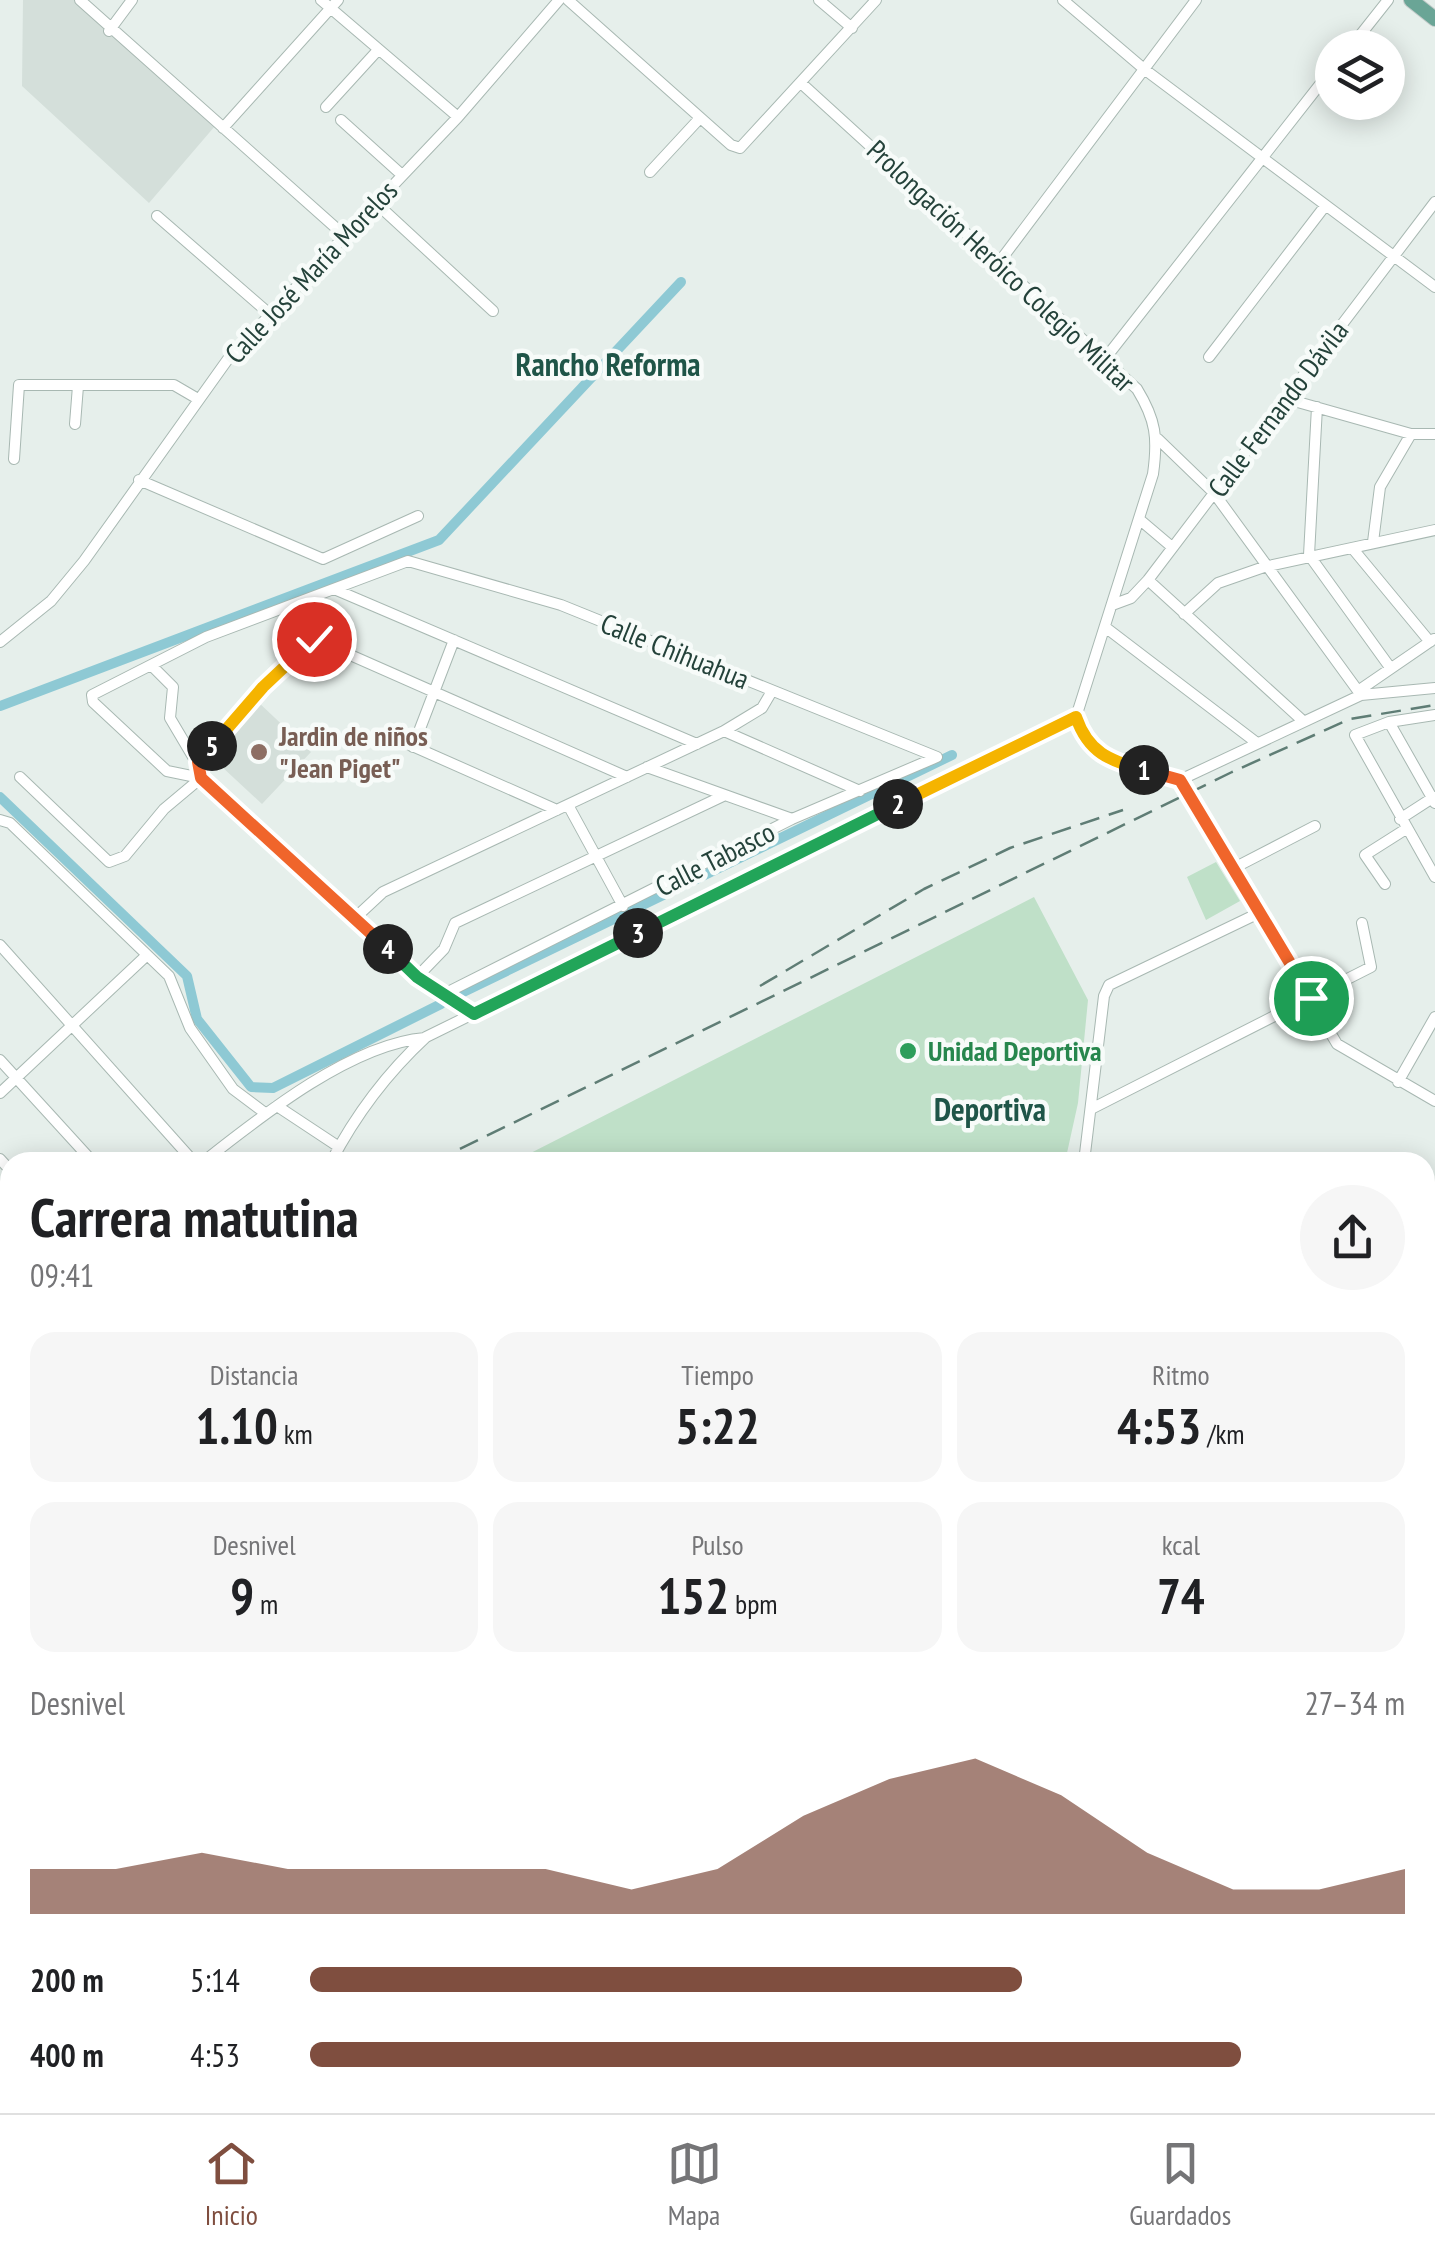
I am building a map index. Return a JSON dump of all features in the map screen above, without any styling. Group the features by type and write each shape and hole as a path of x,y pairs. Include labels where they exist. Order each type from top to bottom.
{"main road":[{"path":"1411,0 1435,20"}],"street":[{"path":"80,0 109,30 345,236"},
{"path":"109,30 132,0"},
{"path":"320,0 335,4 378,50 458,116"},
{"name":"Calle José María Morelos","path":"0,642 51,601 84,561 228,359 458,116 559,0"},
{"path":"568,0 700,118 740,148 876,0"},
{"path":"818,0 852,28"},
{"path":"1063,0 1144,69 1435,286"},
{"path":"1000,262 1196,0"},
{"path":"1364,30 1388,0"},
{"path":"223,128 335,4"},
{"path":"326,108 378,50"},
{"name":"Prolongación Heróico Colegio Militar","path":"801,83 1136,390 1153,416 1158,439"},
{"path":"1104,360 1315,90"},
{"path":"650,172 700,118"},
{"path":"341,120 402,175"},
{"name":"Calle Fernando Dávila","path":"1112,605 1131,598 1148,580 1435,202"},
{"path":"376,203 492,312"},
{"path":"1209,358 1325,206"},
{"path":"156,216 272,316"},
{"path":"14,460 19,385 174,385 198,398"},
{"path":"75,424 78,386"},
{"path":"1287,398 1411,434 1435,434"},
{"path":"1317,407 1309,555 1390,666"},
{"path":"1373,542 1380,487 1411,434"},
{"path":"1158,439 1214,493 1264,567 1360,693"},
{"path":"1158,439 1139,519 1076,717 1084,740 1105,755 1180,780 1338,1044 1435,1101"},
{"path":"139,480 324,558 418,516"},
{"path":"1139,519 1172,548"},
{"path":"1184,614 1218,583 1264,567 1435,530"},
{"path":"1180,780 1360,693 1390,666 1432,640 1353,548"},
{"name":"Calle Chihuahua","path":"334,589 408,561 562,604 936,756"},
{"path":"1148,580 1303,722"},
{"path":"474,1014 417,977 201,778 167,770 92,702 92,694 206,637 334,589 697,744"},
{"path":"1105,627 1257,742"},
{"path":"198,762 263,687 314,639 627,777"},
{"path":"413,747 454,640"},
{"path":"152,666 172,688 170,718 198,762 201,778"},
{"path":"1360,693 1435,688"},
{"path":"354,918 383,892 724,731 762,708 772,691"},
{"path":"1435,715 1357,731 1355,742 1435,877"},
{"path":"336,1152 394,1067 426,1038 1076,717"},
{"path":"1384,884 1366,856 1434,799 1389,722"},
{"path":"724,731 860,791"},
{"path":"392,737 562,808 623,906"},
{"name":"Calle Tabasco","path":"444,994 792,820 936,756"},
{"path":"647,768 792,820"},
{"path":"20,777 109,862 126,856 164,809 201,778"},
{"path":"417,977 444,949 455,922 723,796"},
{"path":"1,820 169,976 190,1028 233,1089 264,1113"},
{"path":"1232,869 1315,826"},
{"path":"1086,1152 1104,996 1109,986 1259,913"},
{"path":"1093,1108 1371,968 1362,924"},
{"path":"0,946 185,1152"},
{"path":"0,1093 146,956"},
{"path":"1398,1082 1435,1017"},
{"path":"215,1152 264,1113 399,1040 426,1038"},
{"path":"0,1060 84,1152"},
{"path":"277,1106 339,1147"}],"shaded area":[{"path":"23,0 75,0 215,126 149,203 22,86"},
{"name":"Jardin de niños \"Jean Piget\"","path":"256,700 311,752 262,804 207,753"}],"green space":[{"path":"1216,862 1240,901 1206,920 1187,877"},
{"name":"Unidad Deportiva","path":"1034,897 1088,1000 1078,1103 1067,1152 533,1152"}],"waterway":[{"path":"0,706 439,540 681,282"},
{"path":"455,996 952,755"},
{"path":"0,797 187,976 197,1019 251,1087 273,1088 441,1004"}],"railway":[{"path":"453,1152 1232,772 1350,719 1435,705"},
{"path":"760,986 924,889 1010,848 1123,810"}],"place":[{"name":"Jardin de niños \"Jean Piget\"","path":"259,752"},
{"name":"Unidad Deportiva","path":"908,1051"}],"district":[{"name":"Rancho Reforma","path":"608,365"},
{"name":"Deportiva","path":"990,1110"}],"route":[{"path":"314,639 276,679 263,687 198,762 201,778 417,977 474,1014 1076,717 1084,740 1105,755 1180,780 1311,998"}]}
